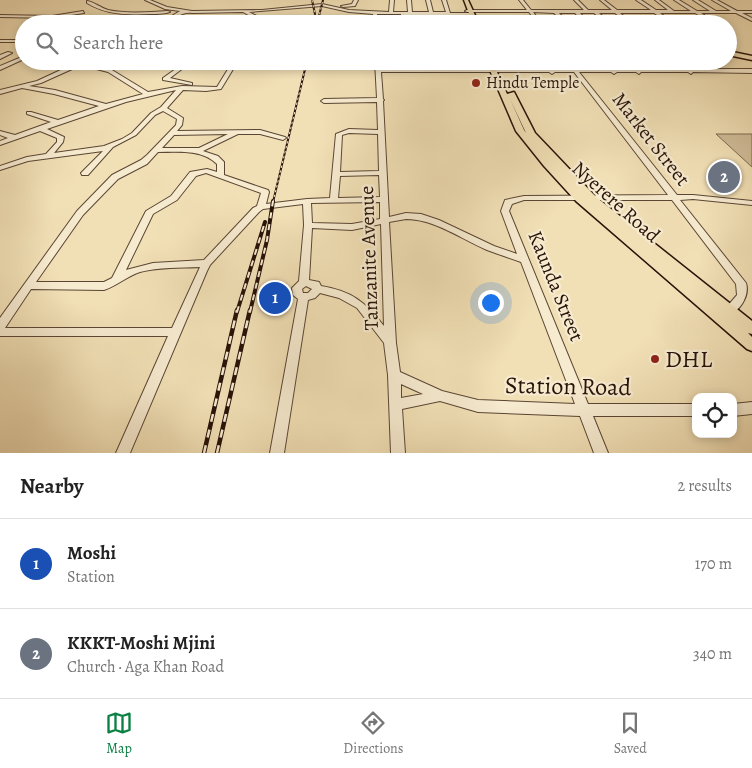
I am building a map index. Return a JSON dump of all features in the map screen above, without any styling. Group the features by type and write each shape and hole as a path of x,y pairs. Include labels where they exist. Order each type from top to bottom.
{"main road":[{"path":"464,0 471,15"},
{"path":"737,55 752,58"},
{"name":"Nyerere Road","path":"496,70 532,134 592,198 752,329"},
{"name":"Nyerere Road","path":"496,70 520,131 547,164 580,199 752,345"}],"street":[{"path":"147,0 162,7 180,11"},
{"path":"340,7 341,0"},
{"path":"340,7 354,5 356,0"},
{"path":"391,13 392,0"},
{"path":"409,0 410,13"},
{"path":"428,0 430,13"},
{"path":"444,0 447,13"},
{"path":"521,0 533,15"},
{"path":"576,0 588,12"},
{"path":"602,0 619,15"},
{"path":"638,0 660,15"},
{"path":"657,0 674,12"},
{"path":"676,0 700,15"},
{"path":"695,0 715,12"},
{"path":"714,0 752,20"},
{"path":"88,2 97,8 117,12 245,12 314,5 375,13 530,11 752,12"},
{"path":"174,15 180,11"},
{"path":"556,11 559,15"},
{"path":"576,11 580,15"},
{"path":"72,15 83,12"},
{"path":"245,12 251,15"},
{"path":"596,12 599,15"},
{"path":"0,16 15,18"},
{"path":"0,41 15,41"},
{"path":"0,57 10,53"},
{"path":"0,68 15,61"},
{"path":"0,92 39,82 64,70"},
{"path":"107,70 147,94"},
{"path":"176,70 165,79 188,83 197,87"},
{"path":"0,143 106,106 147,94 182,87 222,87 231,70"},
{"name":"Tanzanite Avenue","path":"378,70 390,343 394,375 398,453"},
{"path":"410,70 452,70"},
{"path":"522,70 552,72 752,71"},
{"name":"Market Street","path":"577,72 741,283 744,290 741,298 729,310"},
{"path":"21,86 55,92 106,106"},
{"path":"0,168 22,160 49,154 110,146 129,138 153,114 163,108 182,87"},
{"path":"324,101 380,100"},
{"path":"0,327 4,315 80,213 110,182 144,162 173,133 180,123 180,118 163,108"},
{"path":"29,113 61,123"},
{"path":"42,129 61,137 60,142 49,154"},
{"path":"334,201 340,134 349,131 381,132"},
{"path":"0,133 16,138"},
{"path":"173,133 267,133 283,138"},
{"path":"157,150 199,150 236,133"},
{"path":"85,172 110,146"},
{"path":"199,150 203,155 217,159 221,164 220,176"},
{"path":"28,285 104,286 114,282 150,211 174,198 193,174 207,172 265,192 261,207"},
{"path":"336,174 383,173"},
{"path":"580,199 675,197 752,204"},
{"name":"Kaunda Street","path":"580,199 524,198 508,202 505,211 602,453"},
{"path":"123,453 207,263 256,210 261,207 307,201 384,200"},
{"path":"304,282 308,225 307,201"},
{"path":"308,225 352,226 418,216 436,222 491,248 524,260"},
{"path":"118,277 154,266 207,263"},
{"path":"317,289 312,295 303,297 298,295 296,290 304,282 313,283 317,289 340,293 355,301 390,343"},
{"path":"277,453 303,297"},
{"path":"0,332 175,332"},
{"name":"Station Road","path":"394,375 440,396 478,406 585,410 692,410"},
{"name":"Station Road","path":"396,406 440,396"},
{"path":"737,410 752,408"}],"shaded area":[{"path":"716,134 752,134 752,167"}],"railway":[{"path":"312,0 315,15"},
{"path":"319,15 323,0"},
{"path":"273,202 305,70"},
{"path":"250,312 267,240 273,201"},
{"path":"237,312 265,222"},
{"path":"204,453 237,310"},
{"path":"217,453 250,310"}],"place":[{"name":"Hindu Temple","path":"476,83"},
{"name":"KKKT-Moshi Mjini","path":"724,177"},
{"name":"Moshi","path":"275,298"},
{"name":"DHL","path":"655,359"}]}
